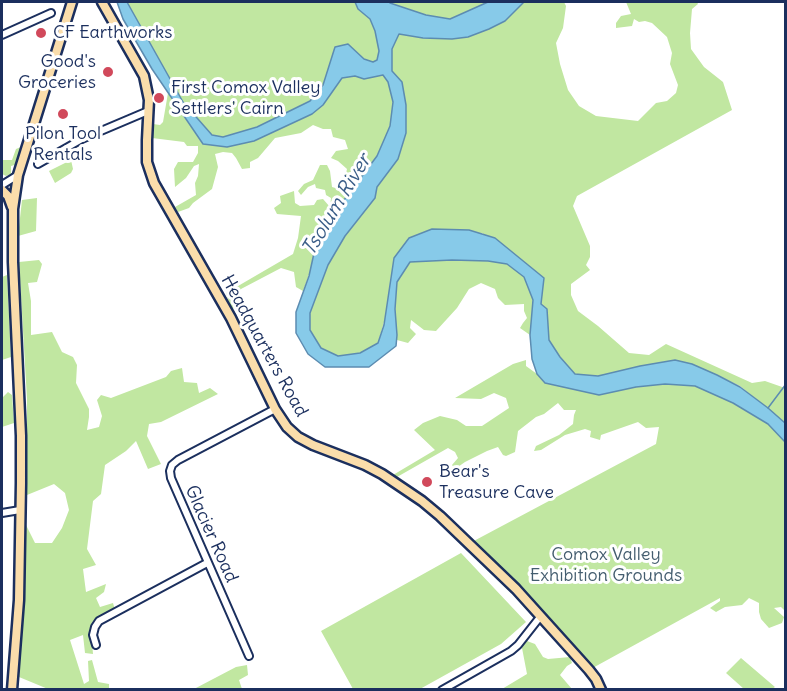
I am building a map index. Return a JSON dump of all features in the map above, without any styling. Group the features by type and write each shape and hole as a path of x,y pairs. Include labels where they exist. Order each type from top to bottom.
{"main road":[{"name":"Headquarters Road","path":"102,2 144,76 149,100 147,162 154,183 231,318 275,409 287,427 298,437 313,445 382,474 422,501 516,589 589,670 601,690"},
{"path":"12,690 19,600 21,436 13,262 13,210 18,175 71,4"},
{"path":"2,190 6,192 13,210"}],"street":[{"path":"2,35 51,13"},
{"path":"38,164 82,140 148,111"},
{"path":"2,185 18,175"},
{"name":"Glacier Road","path":"249,656 207,563 170,471 172,465 178,460 275,409"},
{"path":"2,513 20,510"},
{"path":"96,645 93,635 99,621 207,563"},
{"path":"442,690 511,651 540,617"}],"green space":[{"path":"127,2 355,2 358,9 370,19 379,51 377,60 373,62 364,59 348,44 336,47 323,85 310,101 257,127 223,137 212,135 183,102"},
{"path":"389,2 488,2 450,20 426,15"},
{"path":"524,2 564,2 566,6 563,28 556,43 568,90 579,106 596,116 638,121 656,103 667,101 676,93 678,85 670,64 672,53 667,37 652,23 639,22 634,19 632,26 616,28 616,23 621,16 631,14 626,2 697,2 698,4 692,9 691,49 704,67 723,82 732,110 577,196 573,206 590,246 590,257 586,265 590,270 571,284 571,295 578,311 629,353 649,355 666,344 752,383 765,381 785,388 785,423 740,386 692,364 675,360 598,376 575,374 549,340 547,309 541,304 544,278 482,233 408,238 378,343 360,353 338,356 321,348 310,330 310,313 328,265 345,236 375,198 377,187 398,159 406,133 406,105 402,82 392,71 392,49 399,33 423,38 452,39 505,21"},
{"path":"383,75 389,82 393,102 390,126 377,156 329,220 303,291 296,287 294,272 281,268 241,289 238,296 240,307 231,309 226,293 293,254 301,216 277,214 274,208 281,203 280,196 294,191 295,203 300,206 314,205 317,200 323,199 330,207 331,198 326,195 325,190 316,188 315,184 308,187 301,195 298,191 304,184 313,180 320,165 327,165 332,187 342,190 347,169 331,158 336,151 348,149 345,140 333,137 331,129 313,125 301,133 275,138 258,158 250,162 250,168 242,169 232,153 215,154 218,167 212,189 189,208 178,212 175,207 196,195 195,183 199,164 194,166 186,178 175,187 174,169 178,162 193,162 198,153 198,146 187,146 184,142 152,138 153,124 160,125 163,122 168,93 203,144 227,147 323,105 342,78 355,76 364,79"},
{"path":"21,147 18,164 11,166 11,174 6,176 2,174 2,160 12,160 16,149"},
{"path":"71,160 73,169 71,173 55,183 49,171"},
{"path":"37,198 36,231 18,236 22,200"},
{"path":"39,260 42,264 37,282 28,283 31,301 31,335 52,332 62,352 73,357 77,365 76,383 89,409 87,430 99,427 102,416 97,400 101,395 111,398 166,377 171,371 182,368 184,382 197,383 199,393 210,388 218,394 161,422 149,424 147,436 161,464 148,469 136,441 105,465 101,494 93,501 87,549 96,565 83,569 86,592 106,584 104,592 96,598 100,607 113,603 115,610 92,622 93,654 85,653 83,635 70,640 84,684 89,681 88,661 92,660 98,682 109,684 109,689 48,689 19,677 25,523 35,543 52,543 62,528 69,510 65,493 54,484 27,495 27,399 19,262"},
{"path":"452,260 507,264 524,276 533,300 530,335 520,328 527,318 524,304 505,305 498,298 495,289 481,283 469,289 457,308 436,331 424,330 411,320 410,328 416,334 408,343 397,340 395,309 397,282 410,262"},
{"path":"7,275 11,357 2,360 2,277"},
{"name":"Comox Valley Exhibition Grounds","path":"526,360 526,366 545,383 599,395 636,387 665,384 695,386 733,403 768,424 785,440 785,611 781,607 774,608 784,617 782,623 769,628 761,619 759,603 749,598 742,605 725,607 716,612 710,608 720,601 720,598 589,670 470,543 656,444 659,427 646,428 638,422 601,435 600,440 590,437 591,431 585,429 565,435 541,450 534,451 536,446 559,435 573,424 576,410 564,410 558,403 518,431 515,452 506,456 498,447 455,469 452,465 458,458 455,452 448,448 397,477 393,475 435,450 414,430 423,423 440,416 457,420 466,426 482,426 509,408 506,398 494,393 481,399 455,398 513,364"},
{"path":"8,392 12,395 14,423 2,427 2,398"},
{"path":"461,553 526,622 501,644 420,689 353,689 321,631"},
{"path":"527,641 535,644 543,657 548,659 570,657 572,663 560,675 572,689 502,689 527,674 522,648"},
{"path":"741,658 775,687 772,689 744,689 726,673"},
{"path":"247,665 248,675 239,680 242,689 194,689 236,667"}],"water":[{"name":"Tsolum River","path":"117,2 127,2 183,102 212,135 223,137 257,127 310,101 323,85 335,47 348,44 364,59 373,62 377,60 379,51 375,31 370,19 358,9 355,2 389,2 426,15 450,19 488,2 524,2 505,21 468,37 423,38 399,34 392,49 392,71 402,82 406,105 406,133 398,159 377,187 375,198 345,236 328,265 310,313 310,330 321,348 338,356 360,353 378,343 384,325 394,258 409,238 432,229 469,230 495,238 544,278 541,304 547,309 549,340 575,374 598,376 675,360 692,364 740,387 768,408 785,423 785,442 768,424 733,403 695,386 665,384 636,387 599,395 545,383 537,374 532,359 530,335 533,300 524,277 507,264 452,260 410,262 397,282 396,346 369,367 325,367 308,354 296,333 296,312 309,276 316,244 329,220 377,156 390,126 393,102 388,82 383,75 364,79 355,76 342,78 323,105 312,114 254,141 227,147 203,144 152,69 123,19"}],"waterway":[{"path":"768,408 786,384"}],"place":[{"name":"CF Earthworks","path":"41,33"},
{"name":"Good's Groceries","path":"108,72"},
{"name":"First Comox Valley Settlers' Cairn","path":"159,98"},
{"name":"Pilon Tool Rentals","path":"63,114"},
{"name":"Bear's Treasure Cave","path":"427,482"}]}
